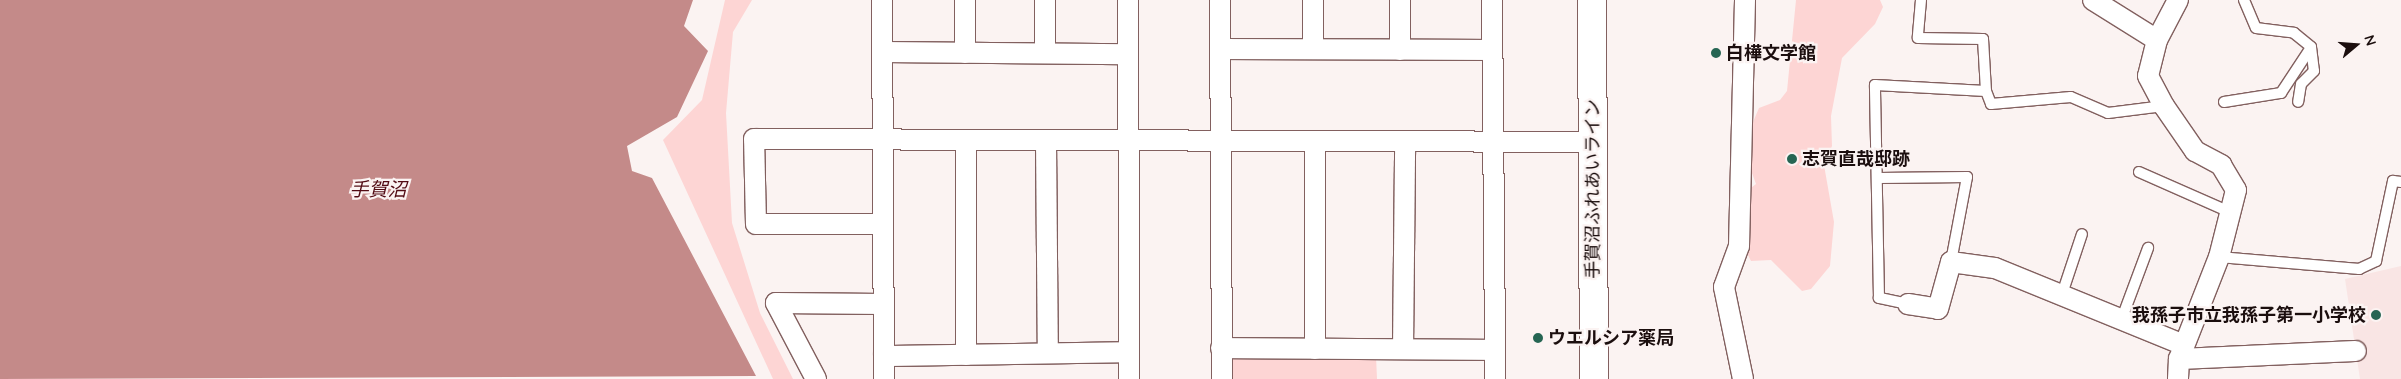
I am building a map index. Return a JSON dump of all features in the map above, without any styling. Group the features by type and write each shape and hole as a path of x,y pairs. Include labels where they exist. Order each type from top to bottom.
{"street":[{"path":"882,0 884,379"},
{"path":"965,0 965,53"},
{"path":"1045,0 1045,53"},
{"path":"1128,0 1130,379"},
{"path":"1220,0 1222,379"},
{"path":"1313,0 1313,50"},
{"path":"1400,0 1400,50"},
{"path":"1492,0 1495,379"},
{"name":"手賀沼ふれあいライン","path":"1592,0 1594,379"},
{"path":"1743,379 1724,287 1739,246 1745,0"},
{"path":"2093,0 2157,40"},
{"path":"2178,0 2157,40 2148,76 2164,106 2194,151 2221,165 2232,179 2236,190 2232,213 2219,257 2182,352 2178,379"},
{"path":"1220,49 1492,50"},
{"path":"883,52 1128,54"},
{"path":"883,224 756,224 754,139 1593,142"},
{"path":"966,140 966,355"},
{"path":"1046,141 1048,354"},
{"path":"1315,141 1316,349"},
{"path":"1403,349 1405,141"},
{"path":"1908,304 1938,309 1951,262 1995,268 2062,294 2122,318 2182,352 2356,351"},
{"path":"816,379 776,303 883,304"},
{"path":"1221,348 1495,350"},
{"path":"884,356 1129,352"}],"lane":[{"path":"1921,0 1918,38 1983,39 1986,91 1991,104 2071,97 2108,113 2164,106"},
{"path":"2244,0 2256,28 2294,33 2311,48 2314,71 2301,84 2298,102"},
{"path":"2224,102 2281,93 2311,48"},
{"path":"1908,304 1879,298 1879,178 1875,85 1986,91"},
{"path":"2139,172 2232,213"},
{"path":"1879,178 1967,177 1951,262"},
{"path":"2219,257 2359,269 2376,261 2393,181 2401,182"},
{"path":"2062,294 2082,234"},
{"path":"2122,318 2148,248"}],"shaded area":[{"path":"725,0 752,0 733,32 726,113 732,223 760,313 793,379 773,379 663,140 702,100"},
{"path":"1796,0 1880,0 1883,7 1875,24 1842,58 1831,116 1832,146 1824,165 1834,222 1830,266 1811,289 1802,291 1771,260 1751,261 1746,251 1747,191 1756,184 1748,162 1750,129 1759,108 1780,100 1787,91"},
{"name":"我孫子市立我孫子第一小学校","path":"2401,266 2401,379 2360,379 2345,279"},
{"path":"1236,352 1376,356 1377,379 1231,379 1231,360"}],"water":[{"name":"手賀沼","path":"0,0 693,0 684,26 708,51 677,117 627,146 632,171 652,178 756,376 0,379"}],"place":[{"name":"白樺文学館","path":"1716,53"},
{"name":"志賀直哉邸跡","path":"1792,159"},
{"name":"我孫子市立我孫子第一小学校","path":"2376,315"},
{"name":"ウエルシア薬局","path":"1538,338"}]}
